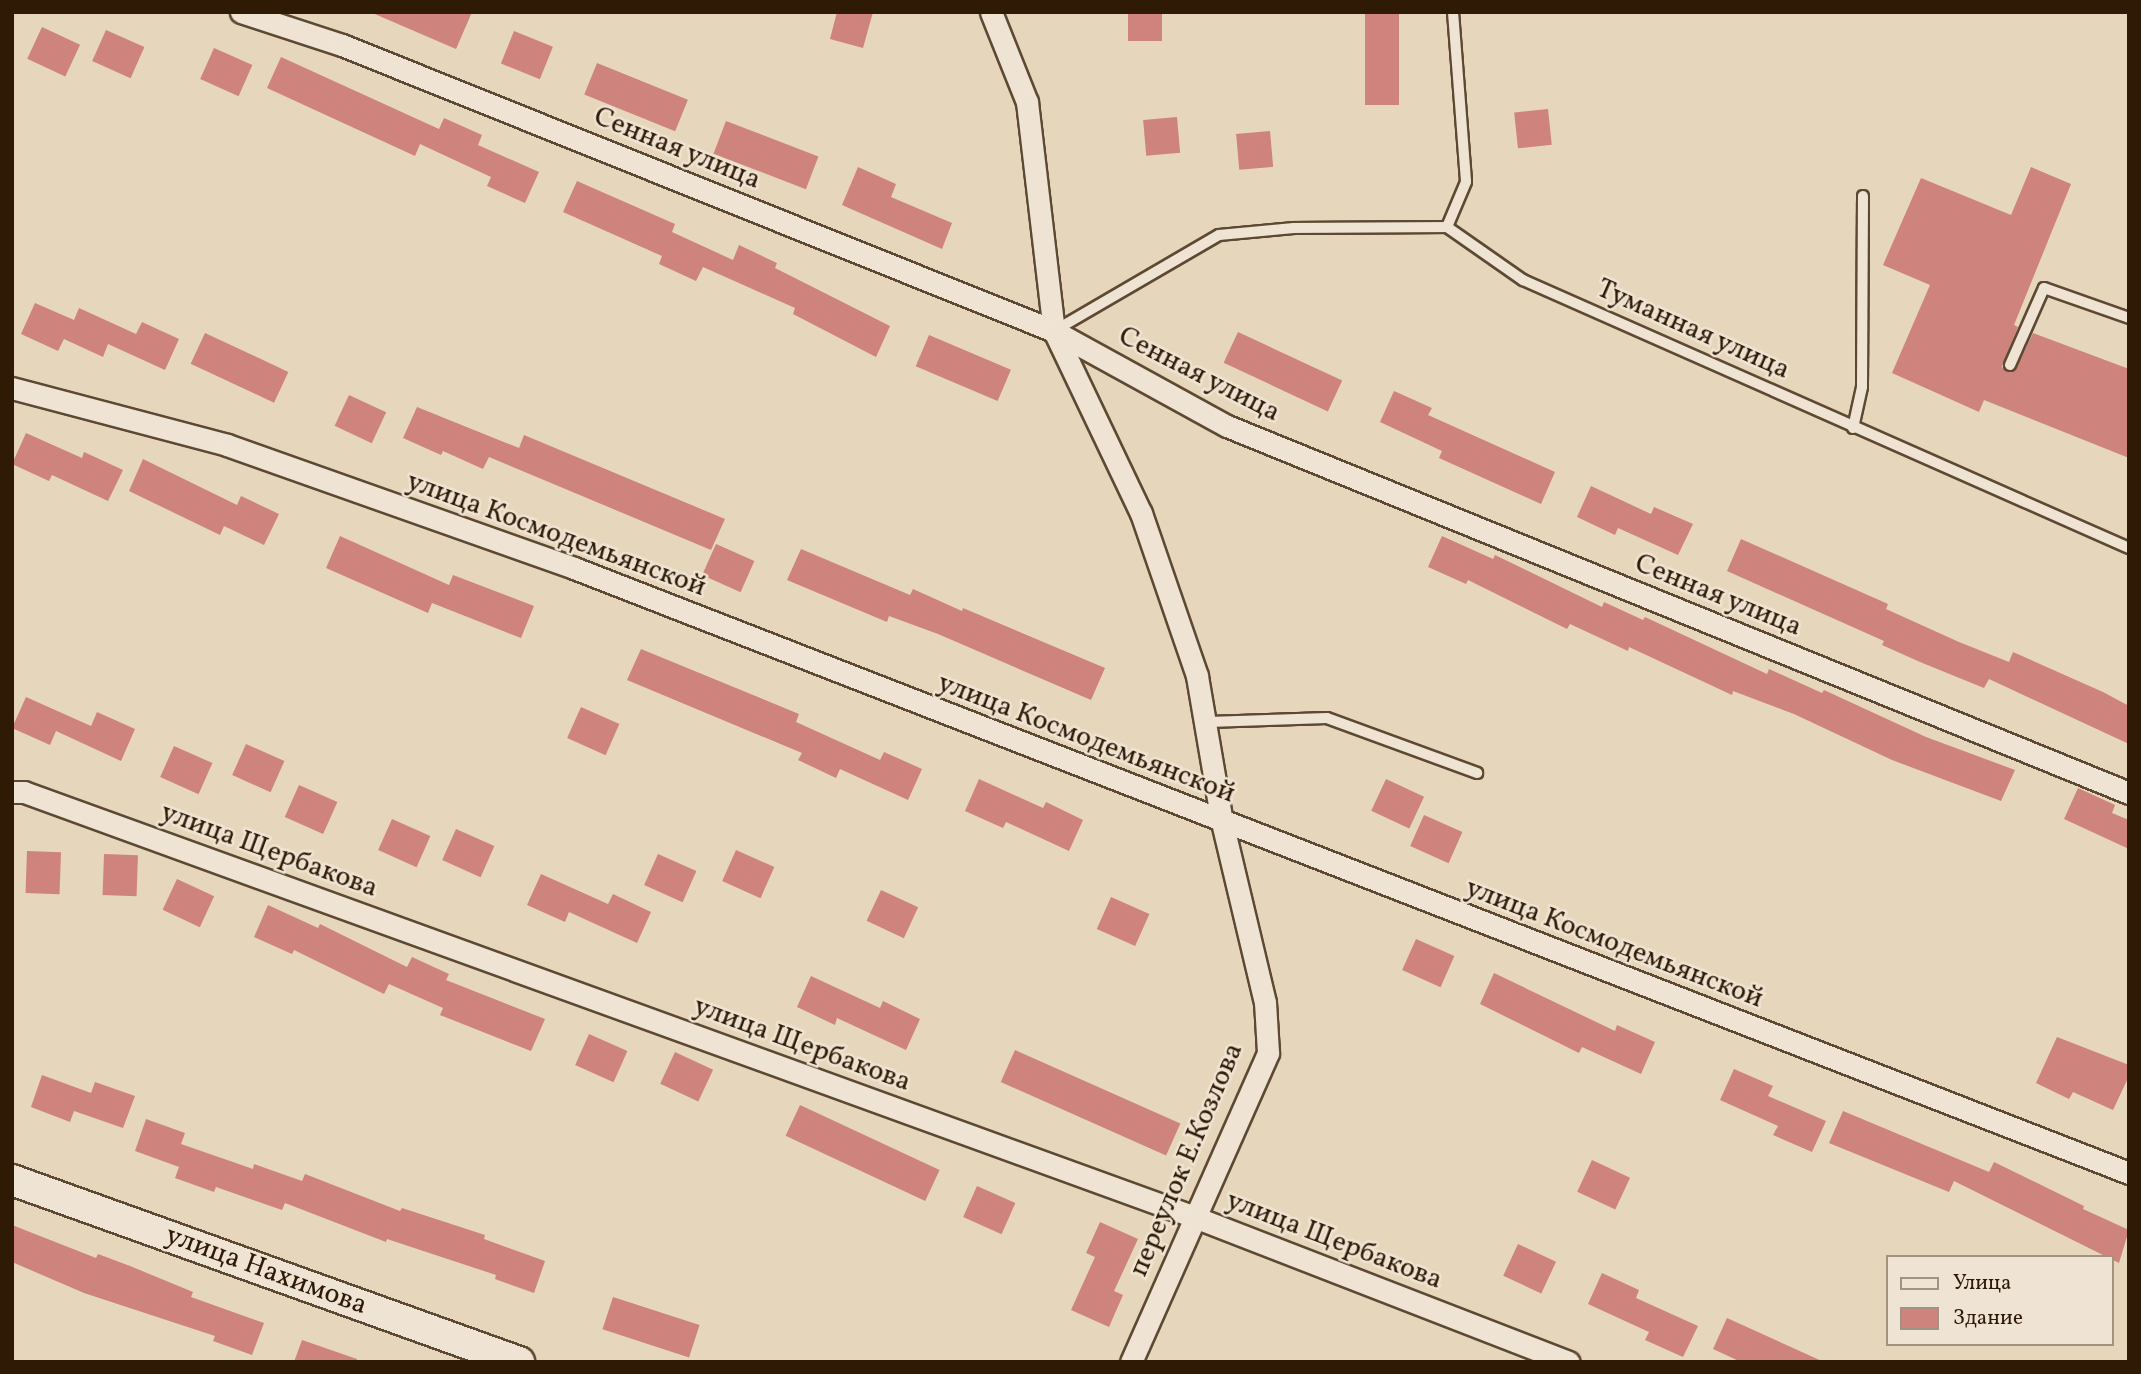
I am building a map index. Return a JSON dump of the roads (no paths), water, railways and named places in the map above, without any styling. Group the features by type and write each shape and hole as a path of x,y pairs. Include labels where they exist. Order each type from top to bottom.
{"main road":[{"name":"улица Нахимова","path":"12,1180 519,1362"}],"street":[{"name":"Сенная улица","path":"241,12 355,50 1054,331 1227,426 2129,793"},
{"name":"переулок Е.Козлова","path":"991,12 1015,63 1027,102 1054,331 1141,513 1197,676 1208,722 1222,822 1265,1002 1268,1053 1192,1216 1131,1362"},
{"name":"улица Космодемьянской","path":"12,388 227,445 535,555 2129,1173"},
{"name":"улица Щербакова","path":"12,792 1192,1216 1569,1362"}],"lane":[{"path":"1054,331 1219,235 1294,228 1447,227 1466,182 1453,12"},
{"path":"1853,428 1862,387 1863,196"},
{"name":"Туманная улица","path":"1447,227 1523,280 2129,548"},
{"path":"2010,365 2044,288 2129,318"},
{"path":"1208,722 1327,718 1477,773"}]}
